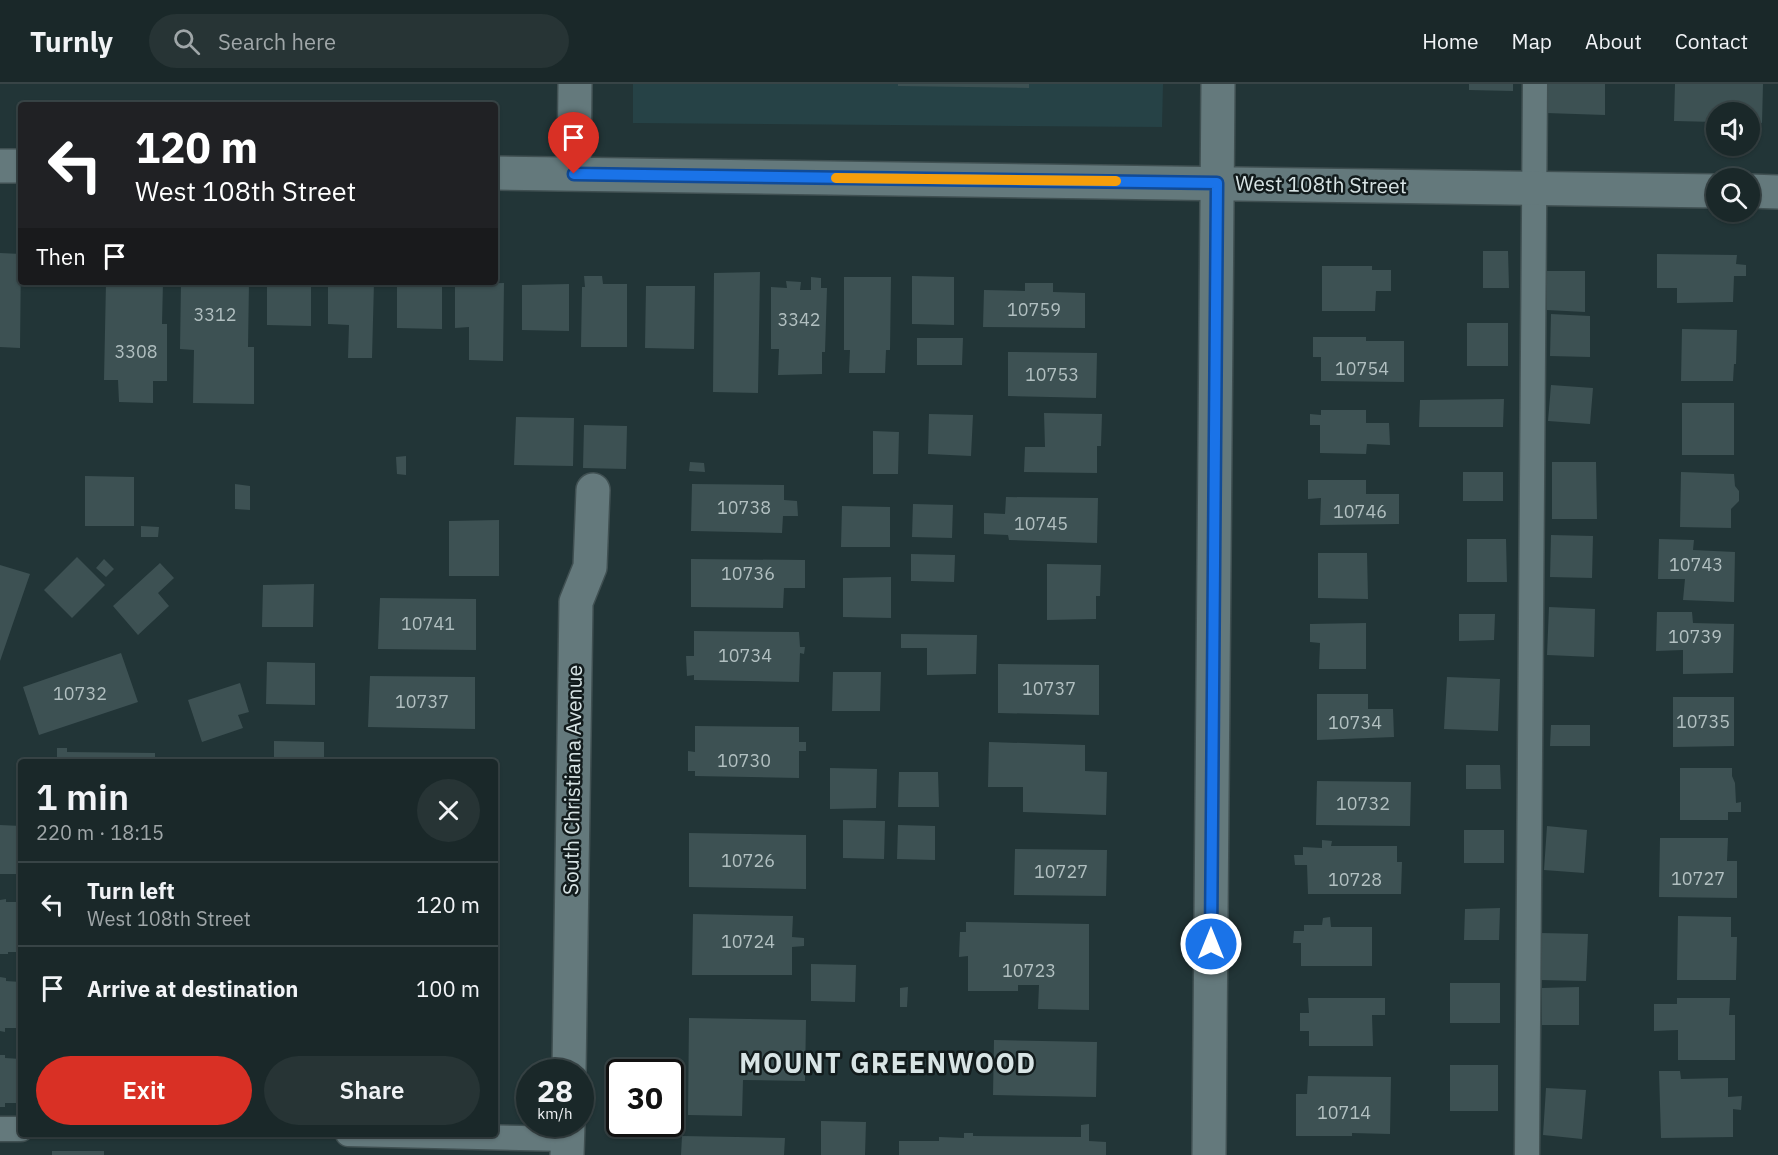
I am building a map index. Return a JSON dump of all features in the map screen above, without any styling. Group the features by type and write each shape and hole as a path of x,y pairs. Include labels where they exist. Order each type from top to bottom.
{"street":[{"path":"574,174 575,84"},
{"path":"1209,1155 1218,84"},
{"path":"0,166 18,166"},
{"name":"West 108th Street","path":"498,173 1706,191"},
{"path":"1760,191 1778,192"},
{"name":"South Christiana Avenue","path":"569,1059 576,602 590,567 593,490"}],"lane":[{"path":"1527,1155 1535,84"},
{"path":"0,1129 18,1129"},
{"path":"479,1137 567,1139"}],"shaded area":[{"path":"633,84 1163,84 1162,127 633,123"}],"building":[{"path":"898,84 1029,84 1029,88 898,86"},
{"path":"1469,84 1513,84 1513,91 1469,90"},
{"path":"1547,84 1605,84 1605,115 1546,113"},
{"path":"1675,84 1763,84 1762,123 1760,123 1760,102 1706,102 1706,122 1674,121"},
{"path":"1483,251 1508,251 1509,288 1483,288"},
{"path":"0,253 18,254 18,285 21,285 20,348 0,347"},
{"path":"1657,254 1737,255 1736,264 1746,265 1746,276 1734,276 1733,302 1677,303 1677,288 1657,288"},
{"path":"1322,266 1372,266 1372,270 1391,270 1391,291 1376,291 1375,311 1322,311"},
{"path":"1547,271 1585,271 1585,312 1547,310"},
{"path":"760,272 758,393 713,392 714,273"},
{"path":"584,276 602,276 603,284 627,284 627,347 581,347"},
{"path":"912,276 954,277 954,325 912,324"},
{"path":"811,277 821,278 821,288 827,288 822,374 778,375 779,349 771,349 771,287 787,288 786,281 801,282 800,290 811,290"},
{"path":"844,277 891,277 890,350 886,350 885,373 849,373 850,350 844,350"},
{"path":"504,283 503,361 469,360 469,327 455,328 455,285 498,285"},
{"path":"1025,283 1053,283 1053,292 1085,293 1085,328 983,327 984,290 1025,291"},
{"path":"569,284 569,331 522,330 522,285"},
{"path":"106,285 163,285 162,324 167,324 167,381 153,381 153,403 119,402 118,380 104,380"},
{"path":"181,285 249,285 248,347 254,347 254,404 193,403 194,350 180,349"},
{"path":"267,285 311,285 311,326 267,325"},
{"path":"328,285 374,285 372,358 348,358 349,325 328,324"},
{"path":"397,285 442,285 442,329 397,328"},
{"path":"646,286 695,286 694,349 645,348"},
{"path":"1551,314 1590,316 1590,357 1550,356"},
{"path":"1467,323 1508,323 1508,366 1467,366"},
{"path":"1682,329 1737,330 1733,381 1681,381"},
{"path":"1313,337 1366,337 1366,341 1404,341 1404,382 1321,381 1321,357 1313,357"},
{"path":"917,338 963,338 962,365 917,365"},
{"path":"1008,352 1097,353 1096,398 1008,396"},
{"path":"1551,385 1593,388 1590,424 1548,421"},
{"path":"1504,399 1503,427 1419,427 1420,400"},
{"path":"1682,403 1734,403 1734,455 1682,455"},
{"path":"1321,410 1366,410 1366,423 1389,423 1390,445 1367,444 1366,454 1320,453 1320,425 1310,425 1310,414 1321,415"},
{"path":"1044,413 1102,414 1101,446 1097,446 1097,473 1024,472 1025,447 1045,447"},
{"path":"929,414 973,415 971,456 928,454"},
{"path":"516,417 574,418 573,466 514,465"},
{"path":"584,425 627,426 626,469 583,468"},
{"path":"873,431 899,432 898,474 873,474"},
{"path":"406,456 406,475 397,474 396,457"},
{"path":"690,462 704,463 705,472 689,471"},
{"path":"1552,462 1596,462 1597,519 1552,519"},
{"path":"1463,472 1503,472 1503,501 1463,501"},
{"path":"1681,472 1734,474 1735,486 1739,491 1739,501 1731,509 1731,528 1680,527"},
{"path":"85,476 134,477 134,526 85,526"},
{"path":"1308,480 1366,480 1366,494 1399,494 1399,524 1320,525 1321,498 1308,499"},
{"path":"235,484 250,486 250,510 235,509"},
{"path":"692,484 784,485 784,500 797,501 798,516 783,516 782,533 691,531"},
{"path":"1006,497 1098,498 1097,543 1009,540 1008,535 984,534 984,513 1005,514"},
{"path":"913,504 953,505 952,538 912,537"},
{"path":"842,506 890,507 890,547 841,547"},
{"path":"499,520 499,576 449,576 449,521"},
{"path":"141,526 159,527 158,537 141,537"},
{"path":"1551,535 1593,536 1592,578 1550,577"},
{"path":"1467,539 1506,539 1507,582 1467,582"},
{"path":"1659,539 1694,540 1693,550 1735,552 1734,602 1683,600 1685,579 1658,579"},
{"path":"1318,553 1367,553 1368,599 1318,598"},
{"path":"911,554 955,555 954,582 911,581"},
{"path":"77,557 105,585 72,618 44,590"},
{"path":"104,559 114,569 106,577 96,568"},
{"path":"691,559 805,560 805,588 784,588 783,608 691,607"},
{"path":"160,563 174,578 158,593 169,606 138,635 113,606"},
{"path":"1047,564 1101,565 1100,596 1096,596 1096,619 1047,620"},
{"path":"0,565 30,574 0,661"},
{"path":"891,577 891,618 843,617 843,578"},
{"path":"314,584 313,627 262,627 263,585"},
{"path":"380,598 476,599 476,650 378,649"},
{"path":"1549,607 1595,609 1594,657 1547,655"},
{"path":"1657,612 1692,612 1693,623 1734,624 1733,673 1683,674 1683,650 1656,651"},
{"path":"1459,614 1495,614 1494,640 1459,641"},
{"path":"1366,623 1366,669 1319,669 1320,643 1310,642 1310,624"},
{"path":"694,631 799,632 800,647 805,647 804,654 800,653 799,682 694,680 694,675 687,676 686,656 694,656"},
{"path":"901,634 977,635 976,674 927,675 927,648 901,648"},
{"path":"121,653 138,702 39,735 23,687"},
{"path":"267,662 315,663 315,705 266,704"},
{"path":"998,664 1099,665 1099,715 998,713"},
{"path":"833,672 881,672 880,711 832,711"},
{"path":"370,676 475,677 475,729 368,727"},
{"path":"1447,677 1500,679 1498,731 1444,729"},
{"path":"240,683 249,712 238,715 243,728 202,742 188,700"},
{"path":"1317,694 1368,694 1368,709 1393,709 1394,737 1317,740"},
{"path":"1673,697 1734,697 1734,746 1673,747"},
{"path":"1551,725 1590,725 1590,746 1550,746"},
{"path":"695,726 799,727 799,742 806,742 806,751 799,751 799,778 695,776 695,771 688,771 688,751 695,752"},
{"path":"274,741 324,742 324,759 274,759"},
{"path":"989,742 1085,745 1085,771 1107,772 1106,815 1023,812 1023,787 988,787"},
{"path":"57,748 67,748 67,752 155,753 155,759 57,759"},
{"path":"380,758 473,759 380,759"},
{"path":"1466,765 1500,765 1501,789 1466,789"},
{"path":"830,768 877,769 876,808 830,809"},
{"path":"1680,768 1732,768 1736,803 1741,802 1741,812 1728,812 1728,820 1680,820"},
{"path":"899,772 938,772 939,807 898,807"},
{"path":"1317,781 1411,782 1410,826 1316,825"},
{"path":"843,820 885,821 884,859 843,858"},
{"path":"0,825 18,826 18,874 0,874"},
{"path":"898,825 935,826 935,860 897,859"},
{"path":"1547,826 1587,830 1584,873 1544,870"},
{"path":"1464,830 1504,830 1504,863 1464,863"},
{"path":"689,833 806,835 806,889 689,887"},
{"path":"1660,838 1728,838 1727,861 1737,861 1737,898 1659,897"},
{"path":"1322,840 1332,841 1331,846 1397,846 1397,862 1402,862 1401,894 1308,894 1307,865 1295,865 1294,855 1303,855 1303,847 1322,848"},
{"path":"1015,849 1107,850 1106,896 1014,895"},
{"path":"0,900 18,902 18,952 0,954"},
{"path":"1500,908 1499,940 1464,940 1465,909"},
{"path":"693,914 793,916 792,937 804,938 804,946 792,947 792,975 692,975"},
{"path":"1678,916 1731,917 1731,937 1737,937 1736,980 1677,980"},
{"path":"1330,917 1331,927 1372,927 1372,966 1301,966 1301,943 1293,943 1294,931 1304,931 1304,925 1322,925 1323,918"},
{"path":"966,922 1089,924 1089,1010 1038,1009 1039,985 1018,985 1018,991 968,991 968,956 959,957 960,932 966,932"},
{"path":"1541,933 1588,934 1586,981 1540,980"},
{"path":"811,964 856,965 855,1002 811,1001"},
{"path":"0,977 6,978 6,981 18,982 18,1028 5,1028 5,1032 0,1031"},
{"path":"1450,983 1500,983 1500,1023 1450,1023"},
{"path":"908,987 907,1007 900,1007 900,988"},
{"path":"1579,987 1579,1025 1542,1025 1542,988"},
{"path":"1308,998 1385,998 1385,1015 1372,1015 1373,1046 1309,1046 1309,1031 1300,1031 1300,1013 1309,1013"},
{"path":"1677,998 1730,998 1729,1015 1735,1015 1735,1060 1678,1060 1678,1030 1654,1031 1654,1004 1677,1004"},
{"path":"689,1018 806,1020 805,1081 743,1080 742,1116 688,1115"},
{"path":"994,1040 1097,1042 1096,1097 993,1095"},
{"path":"0,1055 5,1055 5,1058 18,1059 18,1103 5,1103 5,1107 0,1107"},
{"path":"1450,1065 1498,1065 1498,1111 1450,1111"},
{"path":"1659,1071 1680,1071 1681,1079 1728,1078 1728,1097 1742,1096 1741,1110 1733,1109 1733,1137 1661,1138"},
{"path":"1308,1076 1391,1077 1390,1134 1352,1133 1352,1136 1296,1136 1296,1094 1307,1094"},
{"path":"1546,1088 1586,1090 1582,1139 1543,1135"},
{"path":"821,1121 866,1122 865,1155 821,1155"},
{"path":"1089,1124 1089,1141 1106,1142 1106,1155 899,1155 899,1141 939,1141 939,1137 964,1138 964,1133 973,1133 973,1136 1081,1137 1081,1125"},
{"path":"684,1136 785,1138 784,1155 681,1155 682,1137"},
{"path":"52,1151 104,1151 104,1155 52,1155"}],"slow traffic":[{"path":"836,178 1116,181"}],"district":[{"name":"MOUNT GREENWOOD","path":"888,1064"}],"route":[{"path":"574,174 1217,183 1211,944"}]}
